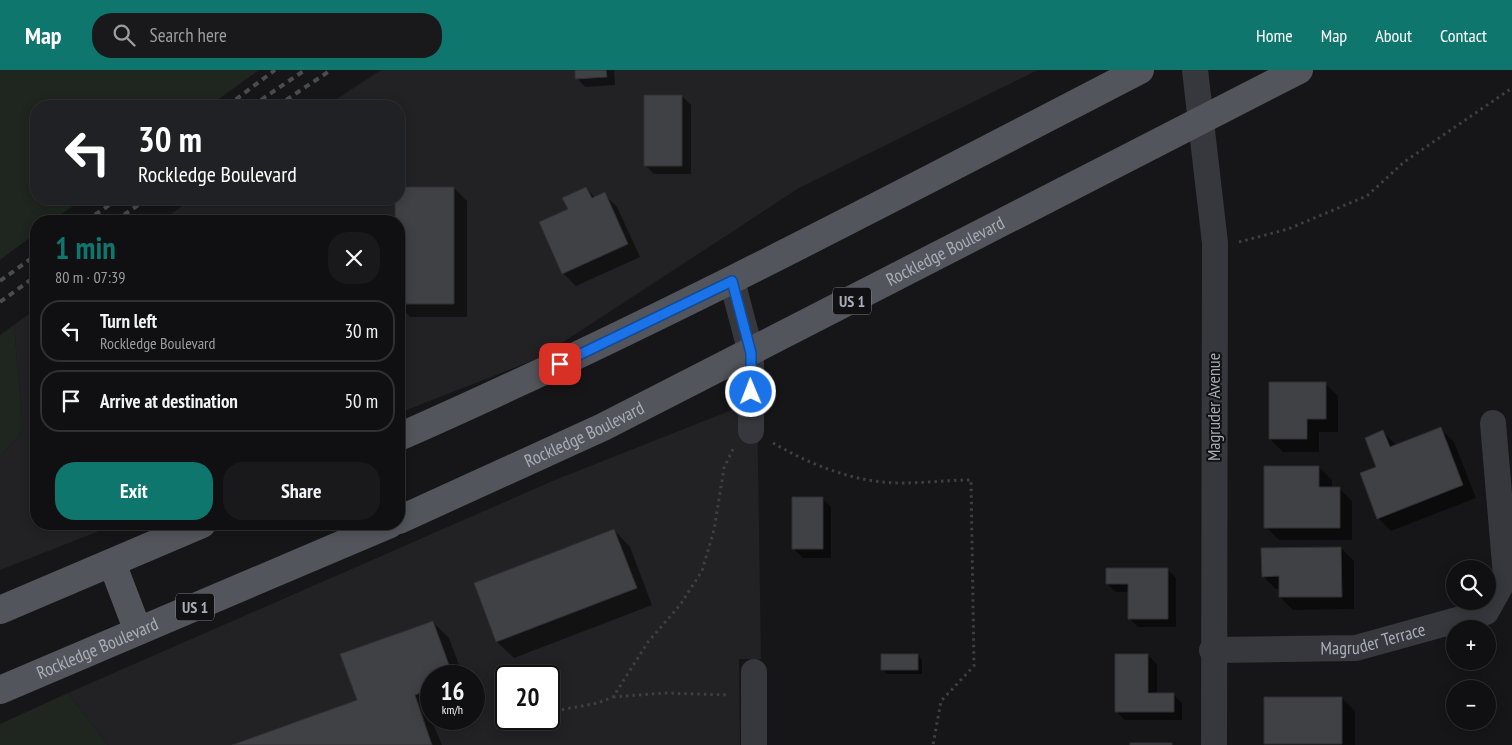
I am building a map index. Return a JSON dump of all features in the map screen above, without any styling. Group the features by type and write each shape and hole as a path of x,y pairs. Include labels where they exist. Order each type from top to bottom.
{"main road":[{"path":"405,434 595,348 732,281 1140,70"},
{"name":"Rockledge Boulevard","path":"405,517 603,427 751,353 1300,70"},
{"path":"0,610 188,530"},
{"name":"Rockledge Boulevard","path":"0,690 376,530"},
{"path":"112,563 138,631"}],"street":[{"name":"Magruder Avenue","path":"1195,70 1203,120 1215,249 1212,650 1214,745"},
{"path":"732,281 751,353 752,431"},
{"name":"Magruder Terrace","path":"1212,650 1356,648 1486,612 1506,576 1493,423"},
{"path":"754,672 754,745"}],"path":[{"path":"1215,249 1288,229 1368,196 1404,162 1512,88"},
{"path":"613,697 648,642 680,605 702,571 714,530 724,468 736,443 752,431 793,455 847,476 883,482 971,480 974,666 941,701 933,745"},
{"path":"560,710 598,703 613,697 664,693 715,693 754,699"}],"shaded area":[{"path":"0,70 259,70 217,100 30,100 30,205 75,205 60,215 30,215 30,238 0,260"},
{"path":"381,70 1038,70 799,188 539,358 405,411 405,215 169,215 184,205 405,205 405,100 335,100"},
{"path":"30,313 30,530 102,530 0,570 0,457 23,430 14,325"},
{"path":"14,325 23,430 0,457 0,335"},
{"path":"757,400 761,659 739,659 740,745 108,745 68,693 555,480"},
{"path":"68,693 108,745 0,745 0,724"}],"building":[{"path":"575,70 606,70 607,77 575,79"},
{"path":"644,95 682,95 682,166 644,166"},
{"path":"405,187 454,187 454,304 405,304 405,215 395,215 395,205 405,205"},
{"path":"586,187 592,198 605,192 628,244 562,274 539,222 568,209 562,198"},
{"path":"1269,382 1326,382 1326,419 1307,419 1307,439 1269,439"},
{"path":"1441,427 1463,485 1377,519 1360,473 1376,467 1365,438 1383,430 1390,447"},
{"path":"1264,466 1319,466 1319,487 1340,487 1340,528 1264,528"},
{"path":"792,497 823,497 823,549 792,549"},
{"path":"614,529 637,588 496,642 474,583"},
{"path":"1341,547 1342,597 1279,597 1279,576 1262,577 1261,548"},
{"path":"1106,568 1168,568 1168,619 1128,619 1128,584 1106,584"},
{"path":"433,621 449,665 420,665 420,693 415,695 420,710 420,730 427,730 432,745 232,745 357,700 340,654"},
{"path":"881,654 918,654 918,670 881,670"},
{"path":"1115,654 1148,654 1148,693 1174,693 1174,712 1115,712"},
{"path":"1264,697 1342,697 1342,744 1264,744"},
{"path":"1130,743 1172,743 1172,745 1130,745"}],"railway":[{"path":"235,100 275,70"},
{"path":"261,100 305,70"},
{"path":"286,100 331,70"},
{"path":"95,215 109,205"},
{"path":"124,215 138,205"},
{"path":"0,281 30,259"},
{"path":"0,302 30,280"}],"route":[{"path":"560,364 732,281 751,353 751,392"}]}
